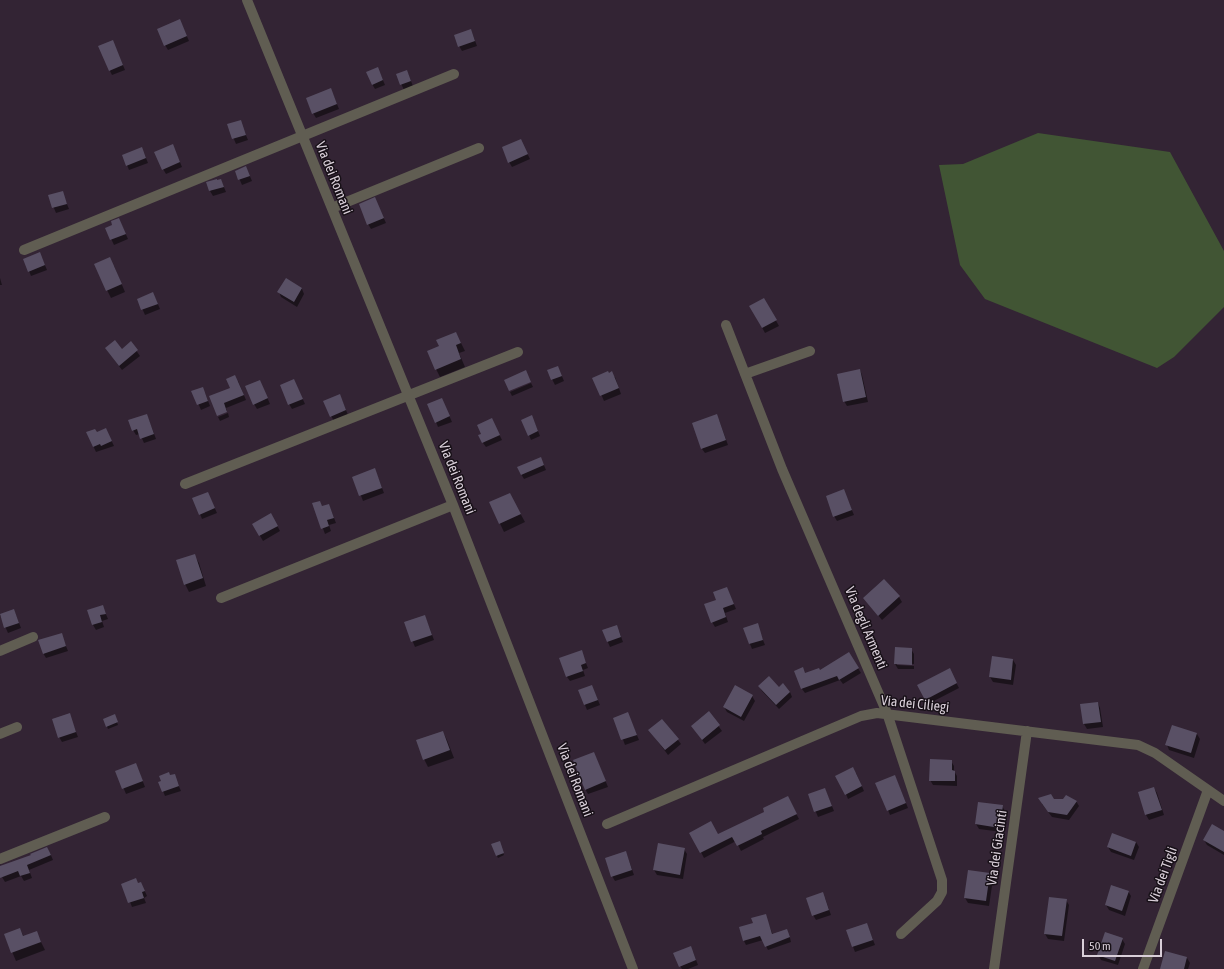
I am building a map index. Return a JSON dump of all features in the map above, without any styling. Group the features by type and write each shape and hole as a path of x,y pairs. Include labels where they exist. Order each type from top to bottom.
{"street":[{"name":"Via dei Romani","path":"247,0 453,505 633,969"},
{"path":"24,250 454,74"},
{"path":"332,208 480,148"},
{"name":"Via degli Armenti","path":"726,325 782,469 887,714 943,886 942,892 937,901 901,934"},
{"path":"745,374 810,350"},
{"path":"185,484 518,352"},
{"path":"222,598 453,505"},
{"path":"0,651 33,637"},
{"name":"Via dei Ciliegi","path":"607,824 861,716 872,713 1130,744 1152,751 1224,801"},
{"path":"0,734 17,727"},
{"name":"Via dei Giacinti","path":"994,969 1027,731"},
{"name":"Via dei Tigli","path":"1143,969 1208,790"},
{"path":"0,859 105,817"}],"green space":[{"path":"1038,133 1170,152 1224,251 1224,307 1174,357 1157,368 985,299 960,265 939,165 963,164"}],"building":[{"path":"180,19 187,36 164,46 157,29"},
{"path":"471,29 475,41 458,47 454,35"},
{"path":"113,40 123,65 109,71 98,46"},
{"path":"378,67 383,80 372,85 366,72"},
{"path":"407,70 411,81 400,85 396,74"},
{"path":"331,88 337,104 312,114 306,98"},
{"path":"241,120 246,135 232,139 227,124"},
{"path":"521,139 528,154 508,163 502,147"},
{"path":"173,144 180,162 162,170 154,152"},
{"path":"142,147 146,158 126,166 122,155"},
{"path":"246,166 250,176 238,180 235,171"},
{"path":"221,179 224,187 209,191 206,182"},
{"path":"63,191 67,204 52,208 48,195"},
{"path":"375,197 384,218 367,225 359,204"},
{"path":"119,218 126,234 110,240 105,228 112,225 111,221"},
{"path":"40,252 45,265 28,272 23,259"},
{"path":"110,257 122,284 106,291 94,264"},
{"path":"286,278 302,288 294,302 277,292"},
{"path":"153,292 158,304 141,310 137,299"},
{"path":"764,298 777,320 762,328 749,306"},
{"path":"456,332 461,343 456,345 461,359 435,370 427,351 439,346 436,340"},
{"path":"115,340 122,349 131,341 138,350 119,366 105,348"},
{"path":"558,366 562,376 551,380 547,370"},
{"path":"860,369 866,397 843,402 837,374"},
{"path":"526,370 531,382 509,391 504,380"},
{"path":"608,371 609,373 612,371 619,388 600,396 592,378"},
{"path":"235,375 244,395 224,403 227,412 217,416 209,396 230,388 226,379"},
{"path":"294,379 303,399 288,405 280,385"},
{"path":"260,380 268,398 253,405 245,386"},
{"path":"203,387 208,401 197,405 191,391"},
{"path":"340,394 346,410 330,417 323,401"},
{"path":"442,398 450,416 435,423 427,404"},
{"path":"147,414 154,434 140,439 137,429 132,431 128,420"},
{"path":"717,414 726,440 701,449 692,423"},
{"path":"532,415 538,431 528,436 521,420"},
{"path":"492,418 500,435 482,443 478,435 481,434 477,425"},
{"path":"106,428 112,441 101,446 100,444 93,447 86,432 95,429 97,432"},
{"path":"541,457 544,465 521,475 517,467"},
{"path":"375,468 382,488 359,496 352,477"},
{"path":"844,489 852,510 833,517 826,496"},
{"path":"208,492 215,508 199,515 192,498"},
{"path":"510,493 521,514 499,524 489,502"},
{"path":"320,501 322,506 329,504 334,518 327,520 329,526 321,529 312,503"},
{"path":"271,513 278,526 259,536 252,524"},
{"path":"195,554 203,578 184,585 176,560"},
{"path":"884,579 900,596 878,616 863,598"},
{"path":"727,587 734,604 723,608 726,617 711,623 704,604 716,600 713,592"},
{"path":"103,605 106,614 100,615 102,622 92,625 87,610"},
{"path":"14,609 19,623 4,628 0,614"},
{"path":"425,615 432,635 411,642 404,622"},
{"path":"758,623 763,640 749,644 743,628"},
{"path":"617,625 621,637 607,642 602,630"},
{"path":"62,633 66,646 43,654 38,640"},
{"path":"895,647 912,648 912,665 894,664"},
{"path":"582,650 586,663 581,665 583,671 566,677 559,658"},
{"path":"849,652 859,668 839,680 837,676 801,689 794,671 803,667 805,673 819,668 820,670"},
{"path":"992,656 1013,659 1011,680 989,677"},
{"path":"950,668 957,683 925,700 917,685"},
{"path":"769,676 779,687 783,683 790,692 776,705 758,686"},
{"path":"592,685 598,700 584,705 578,690"},
{"path":"735,685 753,695 741,717 723,707"},
{"path":"1098,702 1101,722 1083,724 1080,704"},
{"path":"709,711 720,725 702,740 691,726"},
{"path":"628,712 637,735 621,740 613,718"},
{"path":"70,713 76,732 58,738 52,719"},
{"path":"115,714 118,722 106,727 103,719"},
{"path":"662,719 679,739 665,750 648,730"},
{"path":"1172,725 1197,733 1191,753 1165,745"},
{"path":"443,731 450,750 423,760 416,740"},
{"path":"594,752 606,781 585,790 573,760"},
{"path":"930,759 952,760 952,770 955,771 955,781 929,781"},
{"path":"136,763 143,781 122,789 115,771"},
{"path":"853,767 862,786 845,795 835,776"},
{"path":"169,772 170,775 175,774 179,786 162,792 158,782 161,781 159,776"},
{"path":"895,775 906,803 887,811 875,783"},
{"path":"1154,787 1162,810 1145,815 1138,792"},
{"path":"825,788 832,806 814,812 808,794"},
{"path":"1051,794 1054,799 1063,799 1066,795 1077,801 1067,815 1048,812 1038,798"},
{"path":"788,796 797,814 761,831 762,834 737,846 732,837 700,853 689,833 711,821 718,834 764,812 763,808"},
{"path":"978,802 1003,805 1000,828 975,824"},
{"path":"1212,824 1224,831 1224,852 1203,840"},
{"path":"1112,833 1136,842 1131,856 1107,847"},
{"path":"500,841 504,853 496,856 491,844"},
{"path":"658,843 685,848 680,875 653,870"},
{"path":"47,847 51,855 27,865 30,873 20,876 18,871 0,878 0,866 31,855 30,854"},
{"path":"626,851 632,870 611,877 605,858"},
{"path":"968,870 990,873 986,901 964,898"},
{"path":"136,878 138,883 141,882 145,891 142,892 144,898 128,903 121,884"},
{"path":"1111,885 1129,891 1122,911 1105,905"},
{"path":"823,892 829,910 812,916 806,898"},
{"path":"1049,897 1067,899 1062,936 1044,934"},
{"path":"766,914 772,934 787,929 790,937 765,947 760,936 743,941 739,927 753,923 751,918"},
{"path":"867,923 873,940 852,947 846,930"},
{"path":"20,928 23,936 37,931 41,942 11,953 4,934"},
{"path":"1105,932 1123,938 1115,961 1097,955"},
{"path":"691,946 696,960 679,967 673,953"},
{"path":"1165,951 1187,957 1184,969 1160,969"}]}
